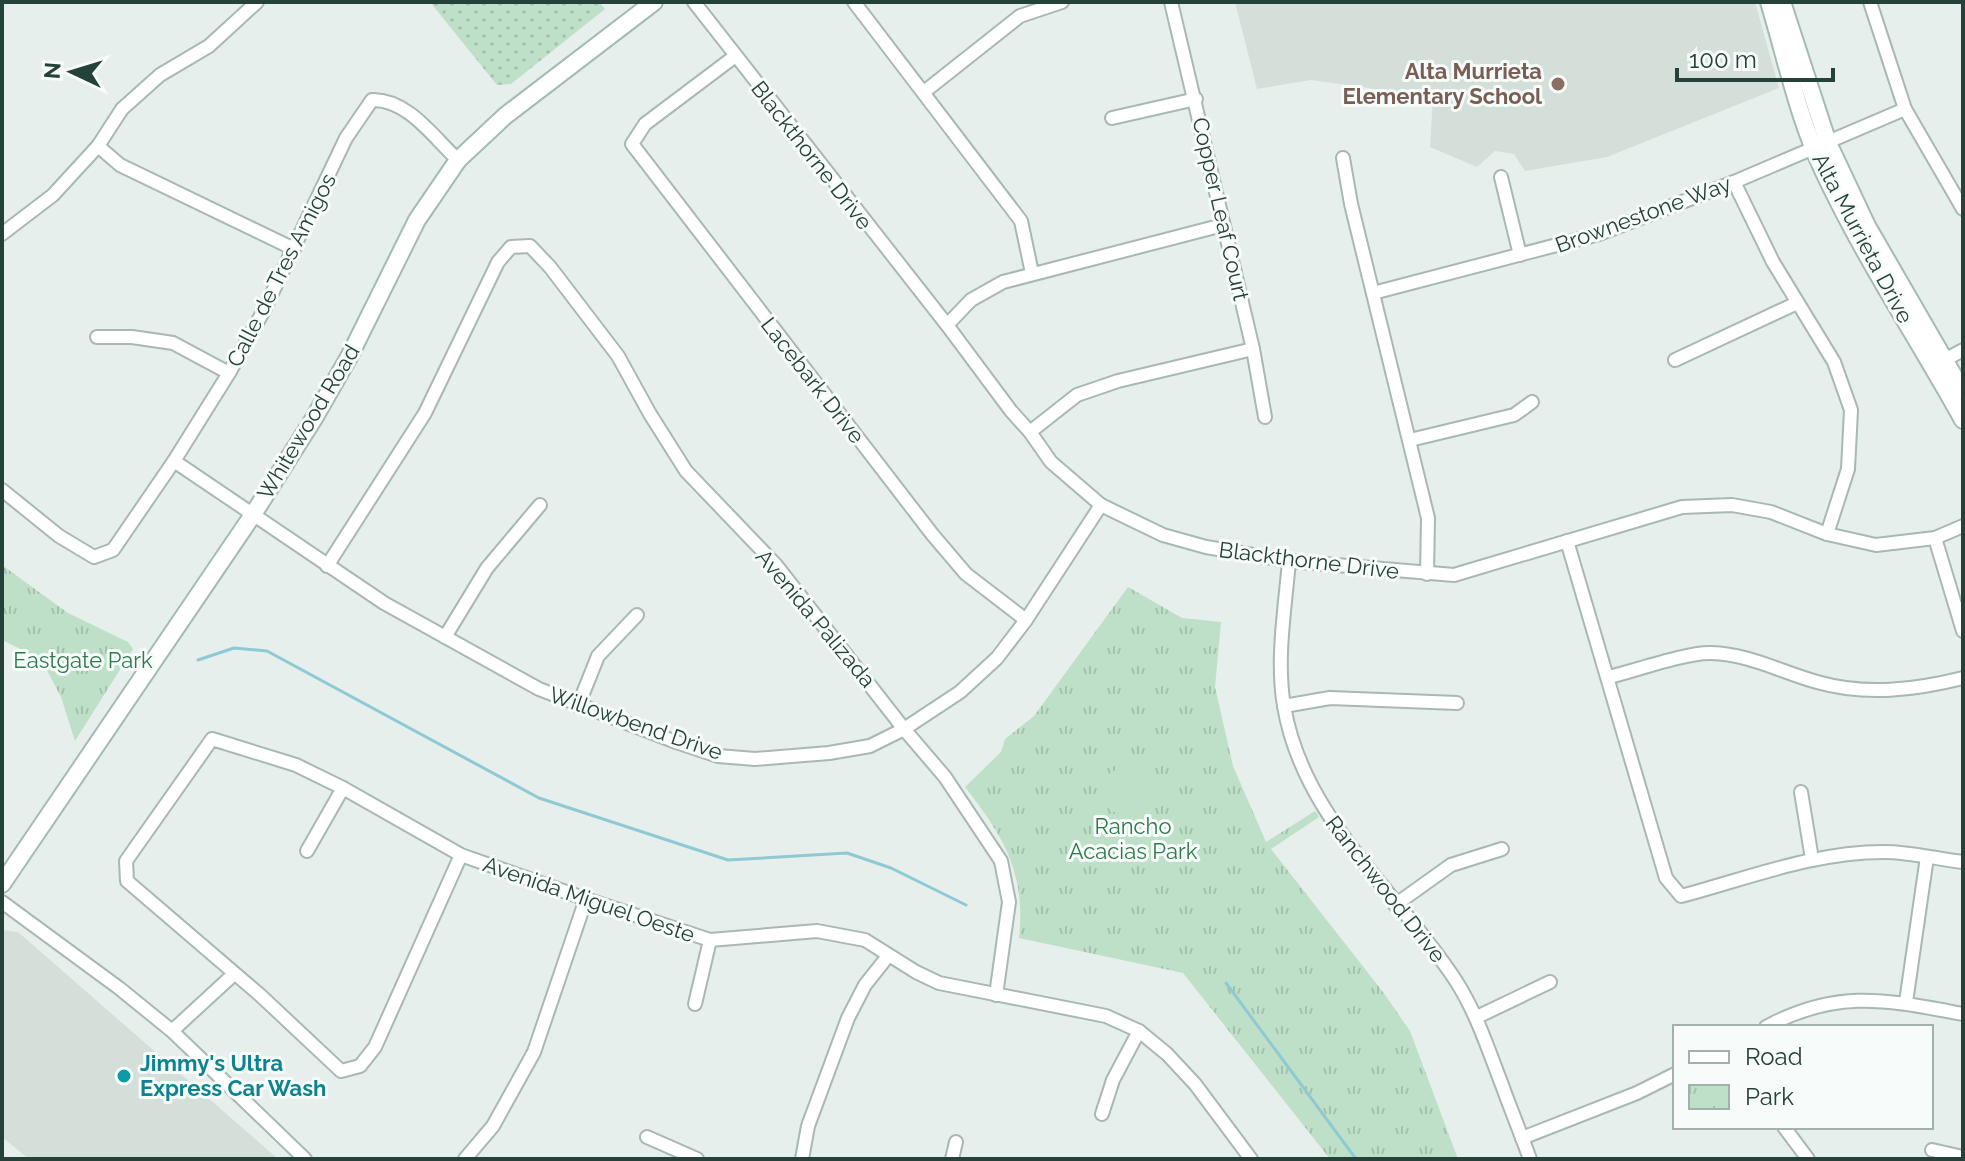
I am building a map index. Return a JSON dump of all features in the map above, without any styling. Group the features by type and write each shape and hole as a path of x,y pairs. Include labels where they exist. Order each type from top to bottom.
{"main road":[{"name":"Whitewood Road","path":"2,884 252,516 313,420 417,220 458,160 505,116 654,2"},
{"name":"Alta Murrieta Drive","path":"1769,2 1821,146 1865,252 1939,363 1963,392"},
{"name":"Alta Murrieta Drive","path":"1782,2 1821,146"},
{"name":"Alta Murrieta Drive","path":"1939,363 1963,420"}],"street":[{"path":"2,234 53,195 98,146 122,109 160,75 209,46 257,2"},
{"name":"Blackthorne Drive","path":"694,2 1051,462 1101,505 1163,535 1206,547 1289,561 1454,575 1682,507 1732,505 1771,512 1827,534 1876,545 1935,538 1963,526"},
{"path":"854,2 1021,221 1032,273"},
{"path":"1014,2 1020,16"},
{"path":"924,92 1020,16 1062,2"},
{"name":"Copper Leaf Court","path":"1171,2 1253,349 1265,417"},
{"path":"1870,2 1905,109 1963,209"},
{"name":"Lacebark Drive","path":"734,57 645,124 632,144 941,544 966,574 1026,620"},
{"name":"Calle de Tres Amigos","path":"2,490 59,536 94,557 113,550 229,373 264,310 346,138 372,100 386,99 403,107 458,160"},
{"path":"1112,118 1196,99"},
{"name":"Brownestone Way","path":"1373,293 1599,234 1734,182 1905,109"},
{"path":"98,146 120,165 294,249"},
{"path":"1343,158 1351,204 1428,518 1427,574"},
{"path":"1501,177 1520,255"},
{"path":"1734,182 1797,303 1834,362 1851,410 1848,469 1827,534"},
{"path":"947,325 971,300 1003,282 1223,225"},
{"name":"Avenida Palizada","path":"327,566 425,413 498,262 511,247 530,246 550,267 618,356 686,471 776,565 945,777 1001,861 1009,902 996,995"},
{"path":"1675,360 1797,303"},
{"path":"97,337 132,337 173,343 229,373"},
{"path":"1030,432 1077,395 1118,381 1253,349"},
{"path":"1939,363 1963,350"},
{"path":"1410,440 1514,415 1532,402"},
{"name":"Willowbend Drive","path":"174,461 384,603 539,689 718,756 755,759 803,756 870,746 904,729 960,692 997,658 1026,620 1101,505"},
{"path":"445,637 487,568 540,505"},
{"path":"1935,538 1963,631"},
{"path":"1567,541 1666,878 1681,896 1812,859 1888,852 1963,862"},
{"name":"Ranchwood Drive","path":"1289,561 1281,661 1284,706 1295,747 1313,789 1340,834 1438,955 1477,1017 1530,1159"},
{"path":"578,706 598,656 637,615"},
{"path":"1609,677 1707,653 1744,656 1820,683 1861,689 1921,688 1963,678"},
{"path":"1284,706 1330,698 1457,703"},
{"name":"Avenida Miguel Oeste","path":"234,974 127,881 126,861 212,739 296,765 461,855 710,940 817,931 865,940 939,983 1106,1016 1139,1031 1167,1054 1195,1084 1251,1159"},
{"path":"307,851 343,788"},
{"path":"1801,792 1812,859"},
{"path":"1395,905 1451,865 1502,849"},
{"path":"172,1031 234,974 341,1071 360,1066 375,1047 461,855"},
{"path":"1906,1002 1927,857"},
{"path":"465,1158 493,1126 534,1052 586,899"},
{"path":"2,902 172,1031 305,1159"},
{"path":"695,1004 710,940"},
{"path":"802,1159 808,1126 848,1018 865,985 888,956"},
{"path":"1477,1017 1550,982"},
{"path":"1771,1025 1823,1005 1863,999 1906,1002 1963,1014"},
{"path":"1102,1114 1113,1080 1139,1031"},
{"path":"1522,1138 1637,1093 1673,1075"},
{"path":"1786,1129 1808,1159"},
{"path":"647,1137 697,1159"},
{"path":"952,1159 956,1142"},
{"path":"1932,1150 1963,1157"}],"shaded area":[{"name":"Alta Murrieta Elementary School","path":"1235,2 1755,2 1779,88 1607,157 1525,171 1514,154 1495,151 1477,167 1430,147 1433,97 1311,80 1257,89"},
{"path":"2,930 18,932 278,1159 29,1159 2,1137"}],"green space":[{"path":"430,2 599,2 605,9 511,84 497,85"},
{"name":"Eastgate Park","path":"2,565 68,613 128,642 133,649 75,741 61,697 41,659 2,640"},
{"name":"Rancho Acacias Park","path":"1128,587 1182,618 1221,622 1215,687 1233,766 1266,842 1315,811 1319,817 1271,849 1410,1031 1458,1159 1330,1159 1183,973 1019,938 1019,894 1009,857 991,823 965,787 1001,752 1005,739 1034,716"},
{"path":"1136,758 1144,759 1157,798 1138,812 1119,814 1104,803 1100,779"}],"waterway":[{"path":"198,660 234,648 267,651 539,798 728,860 847,853 891,868 966,905"},
{"path":"1226,983 1356,1159"}],"place":[{"name":"Alta Murrieta Elementary School","path":"1558,84"},
{"name":"Jimmy's Ultra Express Car Wash","path":"124,1076"}]}
